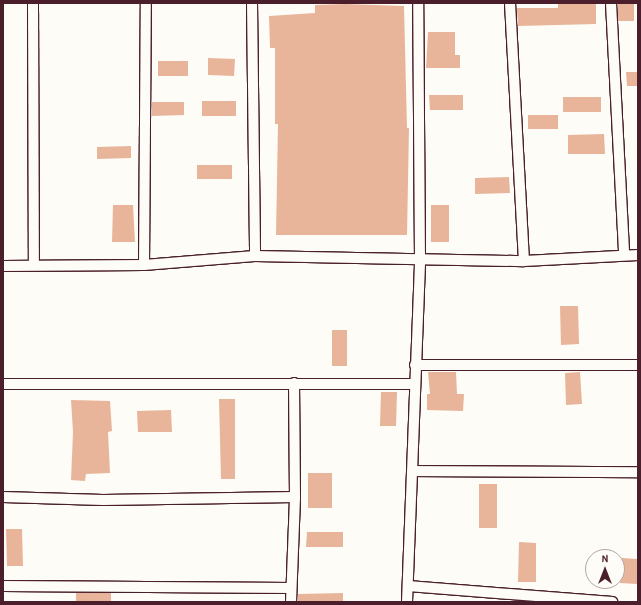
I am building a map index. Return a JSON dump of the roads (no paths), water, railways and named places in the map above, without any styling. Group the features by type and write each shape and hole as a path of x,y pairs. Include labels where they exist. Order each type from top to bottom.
{"street":[{"path":"33,3 34,265"},
{"path":"144,265 146,3"},
{"path":"252,3 255,256"},
{"path":"407,602 413,471 414,384 420,260 418,3"},
{"path":"510,3 524,261"},
{"path":"611,3 624,255"},
{"path":"3,266 144,265 255,256 524,261 638,255"},
{"path":"415,365 638,365"},
{"path":"291,602 295,497 294,383"},
{"path":"3,384 414,384"},
{"path":"413,471 638,472"},
{"path":"3,497 103,500 295,497"},
{"path":"3,586 291,588"},
{"path":"408,586 612,602"}]}
